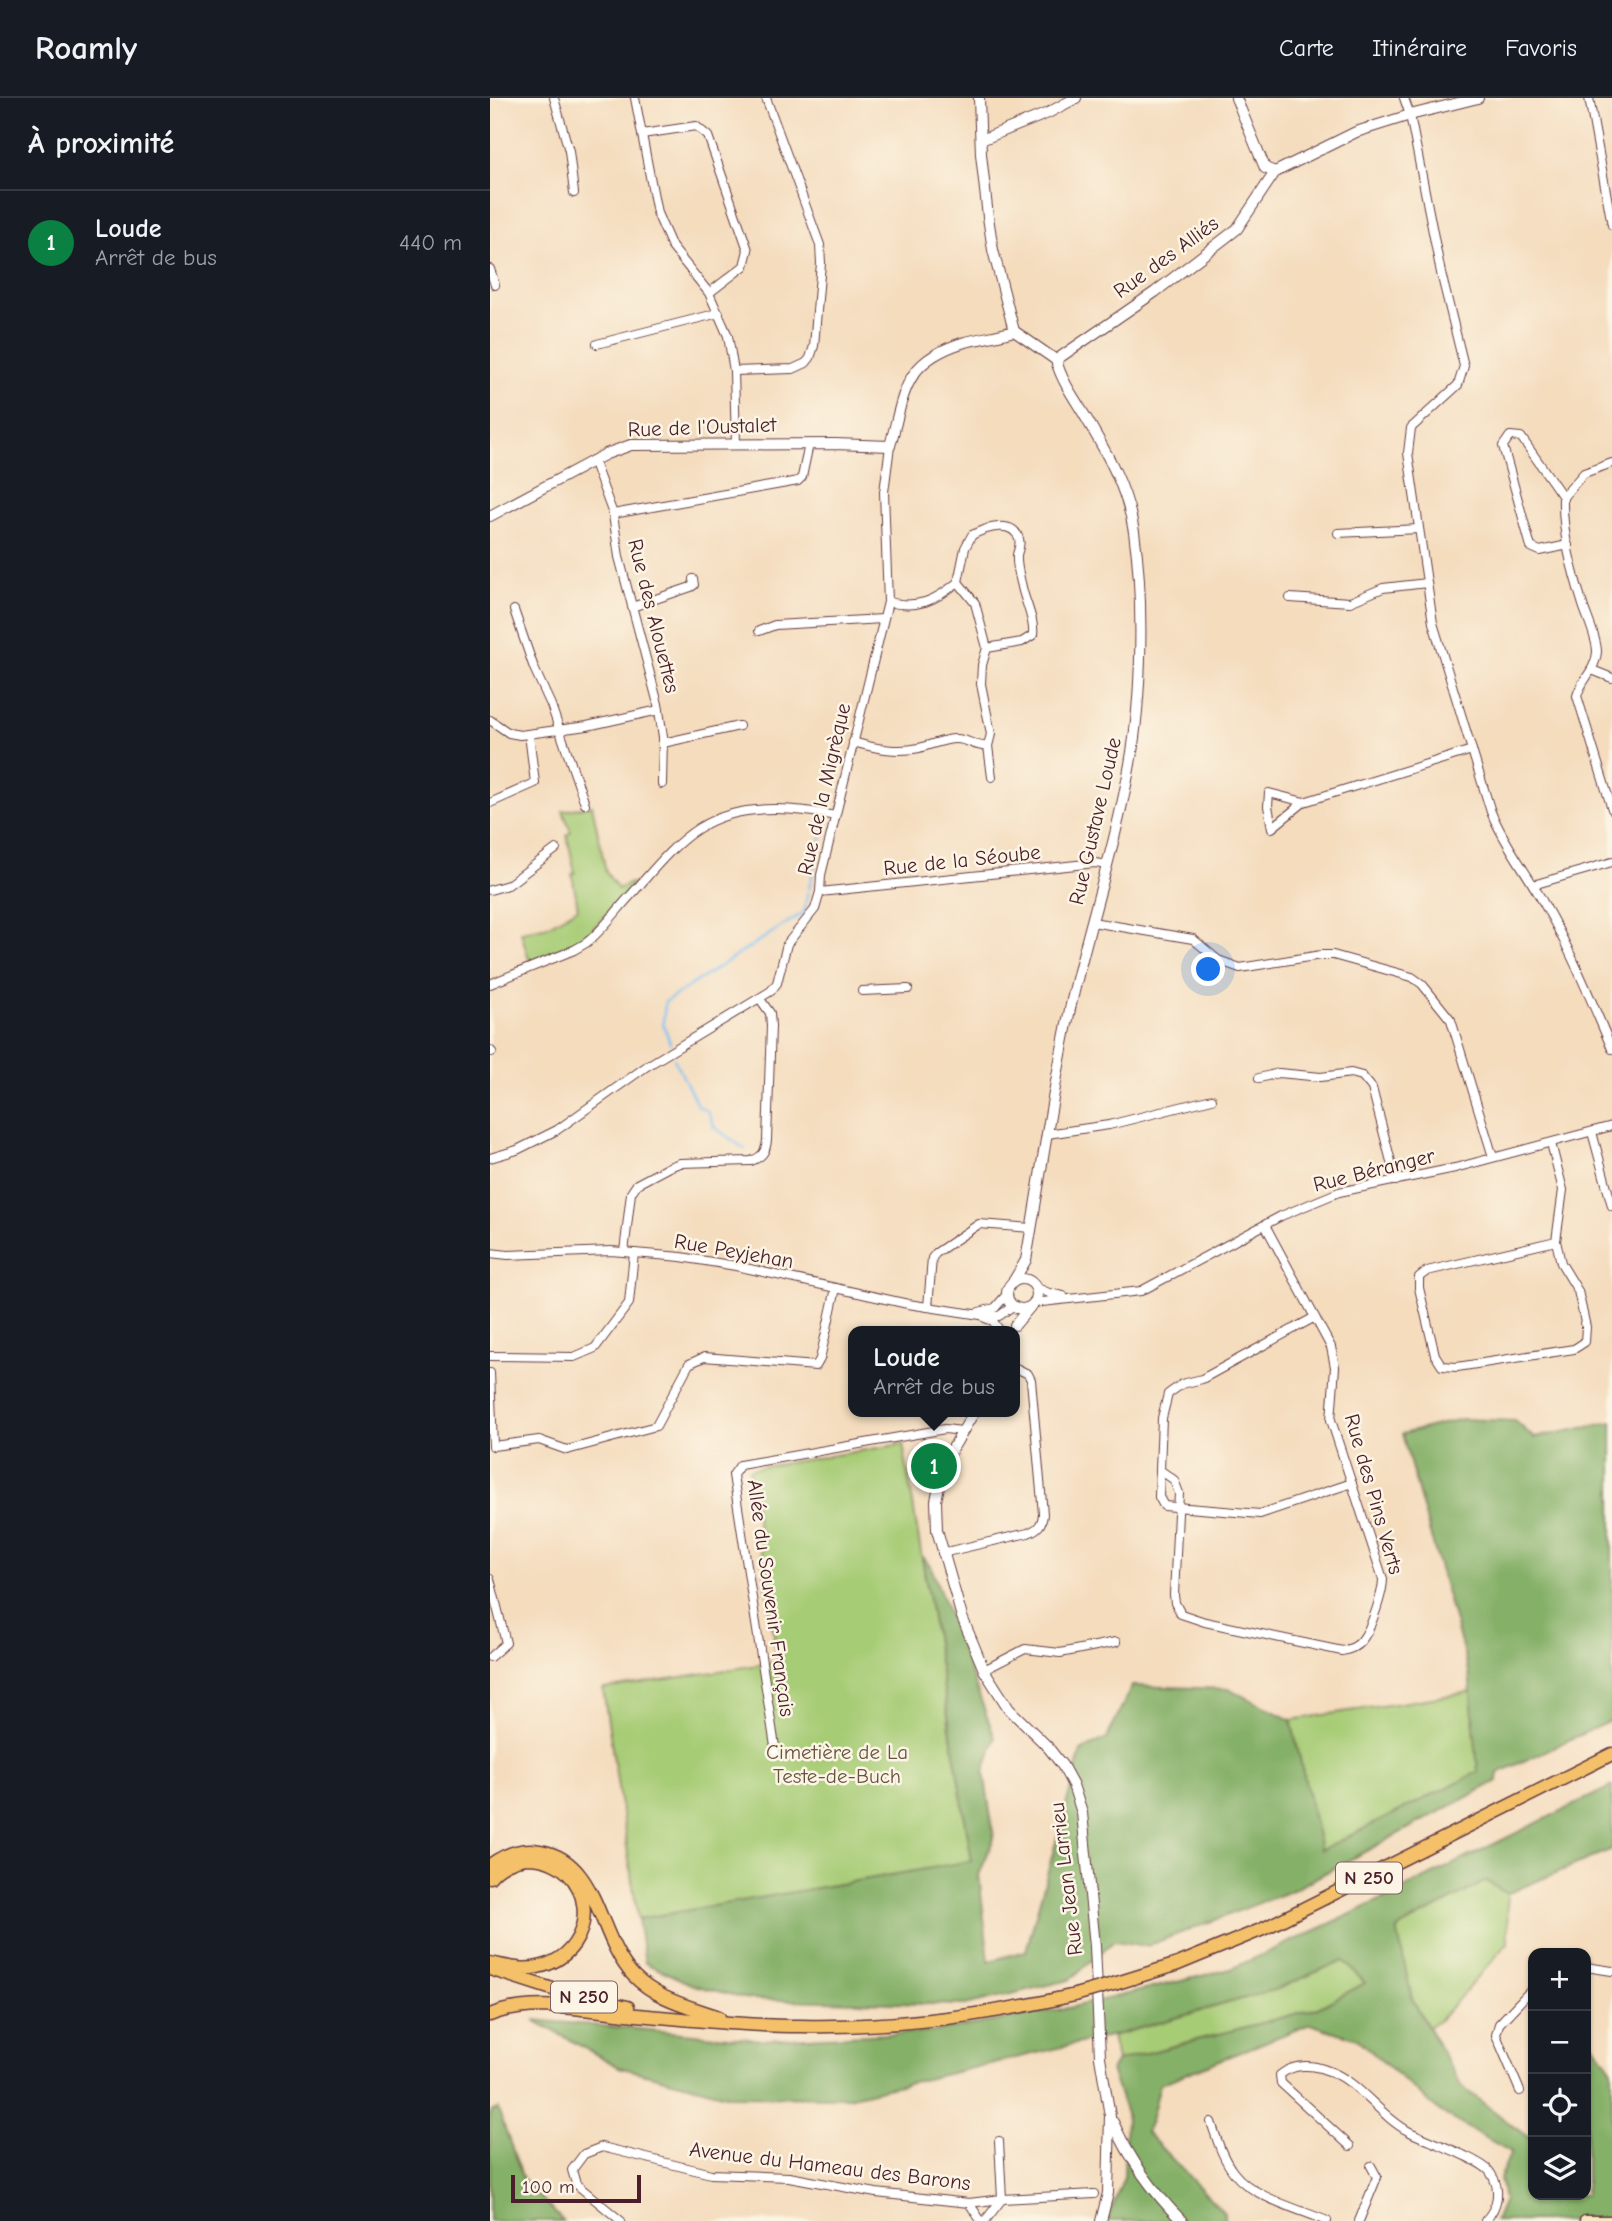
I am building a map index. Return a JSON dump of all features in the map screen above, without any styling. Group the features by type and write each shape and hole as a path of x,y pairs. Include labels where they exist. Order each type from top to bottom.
{"main road":[{"name":"N 250","path":"490,1969 565,1993 680,2019 801,2026 920,2022 1023,2007 1075,1995 1178,1964 1263,1929 1612,1755"},
{"path":"490,1865 520,1850 543,1851 561,1857 581,1875 597,1906 610,1941 634,1976 660,1996 739,2023"},
{"path":"490,1877 507,1863 521,1858 537,1858 551,1862 566,1872 578,1887 585,1917 576,1942 567,1954 554,1962 537,1968 518,1969 490,1963"},
{"path":"490,2015 526,2008 563,2007 680,2019"},
{"path":"1584,2221 1612,2221"}],"street":[{"path":"554,98 569,151 574,193"},
{"path":"635,98 657,214 672,247 709,293 728,336 734,371 736,444"},
{"path":"734,371 793,369 806,363 814,346 820,245 766,98"},
{"path":"979,98 993,250 1014,331 1056,360"},
{"path":"981,140 1048,113 1076,98"},
{"path":"1236,98 1265,168 1275,173"},
{"path":"1404,98 1410,115 1441,272 1464,366 1458,386 1411,428 1408,453 1433,623 1484,795 1498,828 1533,886 1590,996 1612,1049"},
{"name":"Rue des Alliés","path":"1056,360 1154,292 1237,229 1275,173 1356,132 1478,98"},
{"path":"1589,98 1612,225"},
{"path":"642,134 696,126 708,136 748,250 744,266 709,293"},
{"path":"490,269 495,285"},
{"path":"597,344 719,313"},
{"name":"Rue de la Migrèque","path":"490,1158 517,1150 556,1130 647,1066 760,999 777,983 788,944 815,909 820,892 821,875 888,602 883,501 890,446 906,388 916,369 926,359 962,343 1014,331"},
{"name":"Rue Gustave Loude","path":"1013,1282 1026,1260 1065,1032 1108,865 1130,765 1136,722 1139,659 1137,561 1130,511 1117,473 1063,380 1056,360"},
{"path":"1568,545 1540,551 1531,547 1503,446 1510,436 1521,437 1563,497 1562,523 1597,650 1592,670 1580,685 1577,696 1612,809"},
{"path":"613,514 797,481 803,477 809,444"},
{"name":"Rue de l'Oustalet","path":"490,516 593,460 631,445 890,446"},
{"name":"Rue des Alouettes","path":"593,460 613,514 619,557 659,710 663,743 662,784"},
{"path":"1563,497 1584,473 1612,463"},
{"path":"888,602 906,606 934,600 958,582 965,548 972,535 998,527 1008,527 1016,532 1020,544 1017,556 1022,589 1033,625 1032,635 1022,642 987,648"},
{"path":"1338,533 1419,529"},
{"path":"632,607 691,587 694,585 693,579"},
{"path":"958,582 975,603 987,648 982,665 981,684 991,734 988,746 992,777"},
{"path":"1290,598 1350,602 1383,589 1427,583"},
{"path":"514,610 585,804"},
{"path":"759,631 775,625 883,619"},
{"path":"1592,670 1612,678"},
{"path":"490,720 509,733 529,734 659,710"},
{"path":"663,743 740,726"},
{"path":"490,803 535,783 529,734"},
{"path":"853,742 887,750 919,748 953,739 967,740 981,747 988,746"},
{"path":"1304,802 1269,793 1268,806 1272,828 1304,802 1472,750"},
{"path":"490,984 586,943 671,852 699,828 712,821 741,813 800,809 835,816"},
{"path":"490,890 508,885 556,849"},
{"path":"1533,886 1612,862"},
{"name":"Rue de la Séoube","path":"820,892 1095,863 1108,865"},
{"path":"1092,922 1193,939 1218,960 1240,968 1333,955 1412,977 1422,984 1451,1020 1493,1157"},
{"path":"862,991 908,989"},
{"path":"624,1252 631,1193 637,1184 680,1163 751,1161 764,1153 767,1140 771,1018 760,999"},
{"path":"1259,1078 1279,1073 1321,1077 1351,1073 1362,1076 1373,1088 1396,1181"},
{"path":"1047,1134 1109,1125 1212,1100"},
{"name":"Rue Béranger","path":"1033,1304 1141,1291 1322,1198 1612,1126"},
{"path":"1592,1132 1612,1206"},
{"path":"1550,1143 1563,1190 1556,1241 1561,1263 1578,1291 1586,1327 1585,1342 1574,1349 1457,1367 1441,1366 1434,1355 1419,1277 1427,1271 1556,1241"},
{"path":"928,1307 932,1258 936,1253 979,1224 1032,1228"},
{"name":"Rue des Pins Verts","path":"1160,1470 1178,1486 1174,1595 1181,1614 1192,1619 1342,1651 1357,1645 1364,1638 1383,1585 1331,1420 1334,1356 1265,1225"},
{"name":"Rue Peyjehan","path":"490,1252 508,1255 634,1253 720,1263 928,1307 995,1317 1013,1306"},
{"path":"490,1356 574,1357 595,1348 629,1303 634,1253"},
{"name":"Rue Gustave Loude","path":"1026,1260 1033,1285"},
{"path":"1013,1326 1013,1306 1007,1294 1013,1282 1023,1279 1033,1285 1037,1296 1014,1326"},
{"name":"Rue Béranger","path":"1033,1285 1049,1293 1077,1298"},
{"path":"490,1373 491,1449 539,1440 567,1450 656,1426 689,1364 704,1357 816,1366 820,1359 836,1288"},
{"name":"Rue Peyjehan","path":"969,1312 993,1310 1002,1303 1007,1294"},
{"path":"1013,1306 1023,1309 1033,1304"},
{"name":"Rue Peyjehan","path":"969,1312 993,1321 996,1326"},
{"path":"1315,1317 1202,1379 1182,1384 1168,1394 1162,1418 1160,1502 1164,1506 1178,1509 1259,1514 1352,1483"},
{"path":"942,1553 1028,1534 1038,1529 1041,1524 1043,1514 1031,1380 1028,1374 1020,1370"},
{"name":"Rue Jean Larrieu","path":"971,1417 944,1461 937,1491 936,1521 942,1553 961,1617 984,1670 1009,1709 1047,1746 1062,1765 1079,1802 1094,1932 1100,2057 1110,2116 1108,2193 1101,2221"},
{"name":"Allée du Souvenir Français","path":"776,1753 733,1475 740,1465 945,1429 962,1431"},
{"path":"490,1579 506,1643 490,1657"},
{"path":"984,1670 1025,1649 1060,1653 1116,1642"},
{"path":"1591,1969 1612,1971"},
{"path":"1520,2091 1496,2035 1499,2024 1528,1993"},
{"path":"1350,2146 1281,2083 1280,2075 1307,2066 1333,2072 1344,2078 1385,2116 1400,2126 1484,2166 1494,2180 1498,2196 1494,2210 1485,2221"},
{"path":"1110,2116 1138,2170 1161,2201 1182,2221"},
{"path":"1211,2122 1228,2165 1236,2176 1254,2190 1327,2221"},
{"path":"969,2203 983,2221 1002,2199 999,2141"},
{"name":"Avenue du Hameau des Barons","path":"621,2221 576,2184 572,2170 584,2154 602,2147 711,2174 789,2177 876,2193 969,2203 1094,2194"},
{"path":"1359,2221 1377,2177 1371,2166"}],"green space":[{"path":"592,805 606,872 618,889 631,883 634,885 585,937 530,963 521,932 547,926 578,908 572,874 575,873 567,835 571,832 563,811"},
{"path":"1462,1419 1515,1421 1534,1438 1612,1422 1612,1720 1498,1773 1497,1781 1293,1890 1147,1946 1114,1941 1069,1980 965,2005 749,1999 693,1985 645,1963 638,1919 972,1861 922,1557 931,1567 995,1738 984,1772 994,1838 979,1875 989,1961 1026,1951 1081,1751 1107,1738 1132,1686 1229,1689 1291,1720 1321,1850 1478,1772 1469,1672 1402,1434"},
{"name":"Cimetière de La Teste-de-Buch","path":"903,1444 972,1861 638,1919 603,1689 778,1662 749,1469"},
{"path":"1471,1692 1479,1772 1321,1851 1291,1720"},
{"path":"1612,1786 1612,1849 1507,1894 1486,1881 1397,1929 1412,1999 1461,2086 1528,2137 1528,2200 1591,2200 1591,2040 1612,2070 1612,2221 1495,2221 1504,2200 1500,2178 1511,2152 1441,2113 1357,2039 1310,2024 1160,2084 1146,2132 1224,2213 1224,2221 1107,2221 1124,2177 1126,2114 1111,2070 1117,2061 1318,2008 1365,1983 1343,1960 1280,1988 1123,2033 848,2097 730,2096 619,2067 534,2020 762,2040 933,2032 1073,2007 1231,1969 1362,1909"},
{"path":"1486,1881 1507,1894 1508,1943 1439,2021 1428,2027 1412,1999 1396,1929"},
{"path":"1343,1960 1366,1983 1318,2008 1117,2061 1112,2036 1280,1988"},
{"path":"498,2109 523,2179 563,2221 490,2221 490,2115"}],"waterway":[{"path":"809,889 825,821"},
{"path":"670,1043 663,1023 665,1002 804,912 808,892"},
{"path":"674,1059 698,1106 708,1111 714,1127 745,1149"}],"place":[{"name":"Loude","path":"934,1466"}]}
